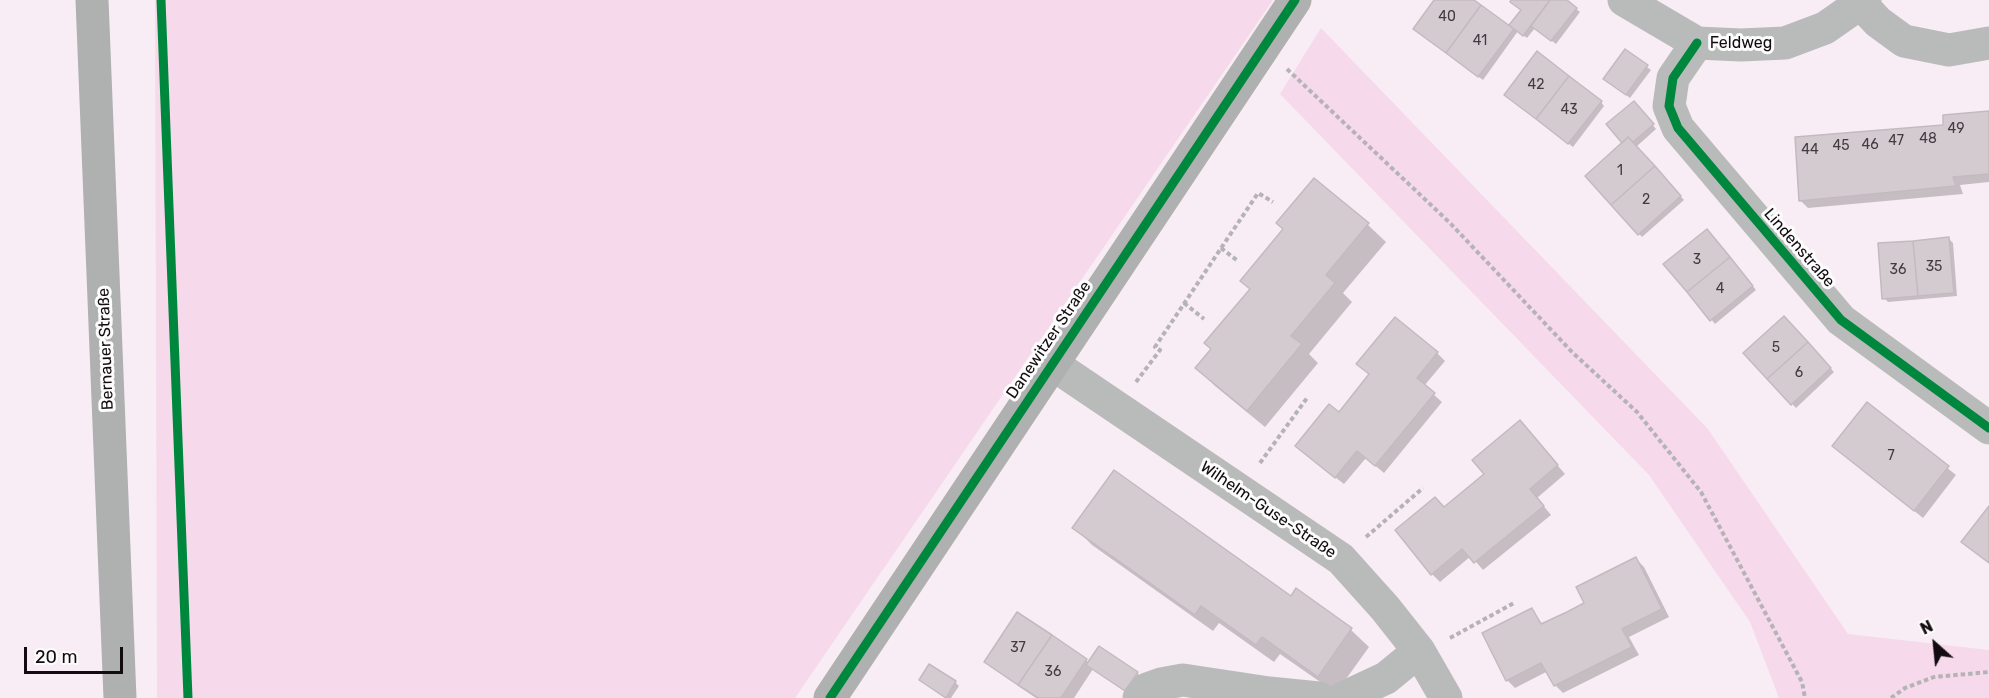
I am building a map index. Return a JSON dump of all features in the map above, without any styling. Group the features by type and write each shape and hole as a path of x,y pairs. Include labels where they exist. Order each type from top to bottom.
{"street":[{"name":"Bernauer Straße","path":"92,0 120,698"},
{"name":"Danewitzer Straße","path":"830,698 1051,363 1295,0"},
{"name":"Feldweg","path":"1624,0 1698,42 1741,45 1785,43 1825,28 1863,2 1878,22 1904,41 1949,50 1989,43"},
{"name":"Lindenstraße","path":"1698,42 1673,78 1669,106 1678,128 1841,320 1989,428"},
{"name":"Wilhelm-Guse-Straße","path":"1051,363 1341,559 1385,608 1419,651 1446,698"},
{"path":"1343,698 1386,678 1419,651"},
{"path":"1138,698 1147,689 1183,680 1319,698"}],"path":[{"path":"1264,46 1450,223 1572,352 1636,412 1701,492 1802,682 1805,698"},
{"path":"1116,408 1160,350 1155,346 1258,193 1273,202"},
{"path":"1221,248 1238,261"},
{"path":"1184,303 1204,319"},
{"path":"1240,490 1307,398"},
{"path":"1341,559 1423,488"},
{"path":"1419,651 1446,640 1514,603"},
{"path":"1891,698 1905,688 1934,677 1989,672"}],"shaded area":[{"path":"155,0 1273,0 795,698 157,698"},
{"path":"1321,28 1708,429 1848,634 1989,650 1989,698 1779,698 1750,622 1649,475 1280,94"}],"building":[{"path":"1434,0 1474,0 1481,5 1446,53 1413,29"},
{"path":"1511,0 1550,0 1523,36 1509,25 1521,10 1510,2"},
{"path":"1550,0 1567,0 1577,8 1551,41 1531,26"},
{"path":"1481,5 1514,29 1478,77 1446,53"},
{"path":"1625,49 1648,65 1626,95 1603,79"},
{"path":"1537,51 1569,76 1536,119 1504,95"},
{"path":"1569,76 1602,101 1568,144 1536,119"},
{"path":"1634,101 1654,124 1633,142 1628,137 1622,143 1606,124"},
{"path":"1989,111 1989,174 1953,177 1956,186 1799,201 1795,137 1943,125 1943,115"},
{"path":"1628,137 1655,166 1611,205 1585,176"},
{"path":"1655,166 1681,196 1638,235 1611,205"},
{"path":"1314,178 1369,223 1326,275 1335,283 1291,336 1302,344 1247,411 1195,368 1211,349 1204,343 1250,289 1240,281 1283,229 1276,223"},
{"path":"1707,229 1730,257 1687,292 1663,264"},
{"path":"1949,237 1954,293 1918,296 1913,241"},
{"path":"1913,241 1918,296 1882,299 1878,243"},
{"path":"1730,257 1753,286 1710,321 1687,292"},
{"path":"1784,316 1808,342 1767,379 1743,353"},
{"path":"1395,317 1438,352 1417,378 1435,393 1375,466 1357,451 1335,478 1295,446 1329,404 1339,412 1369,374 1356,364"},
{"path":"1808,342 1831,368 1791,405 1767,379"},
{"path":"1867,402 1949,466 1914,511 1832,446"},
{"path":"1520,420 1558,465 1530,489 1544,506 1474,563 1462,549 1431,575 1395,530 1435,497 1444,507 1484,474 1472,460"},
{"path":"1114,470 1291,596 1296,588 1352,628 1318,677 1262,637 1256,645 1201,606 1195,615 1072,528"},
{"path":"1989,506 1989,563 1961,542"},
{"path":"1636,557 1662,609 1622,629 1632,647 1554,686 1541,663 1506,681 1482,633 1532,608 1541,624 1567,612 1584,603 1576,587"},
{"path":"1017,612 1052,635 1018,685 984,662"},
{"path":"1052,635 1087,659 1061,698 1038,698 1018,685"},
{"path":"1099,646 1138,672 1125,691 1086,665"},
{"path":"929,664 956,681 946,698 919,680"}],"cycle path":[{"path":"161,0 188,698"},
{"path":"830,698 1295,0"},
{"path":"1697,43 1673,78 1669,106 1678,128 1841,320 1989,428"}]}
